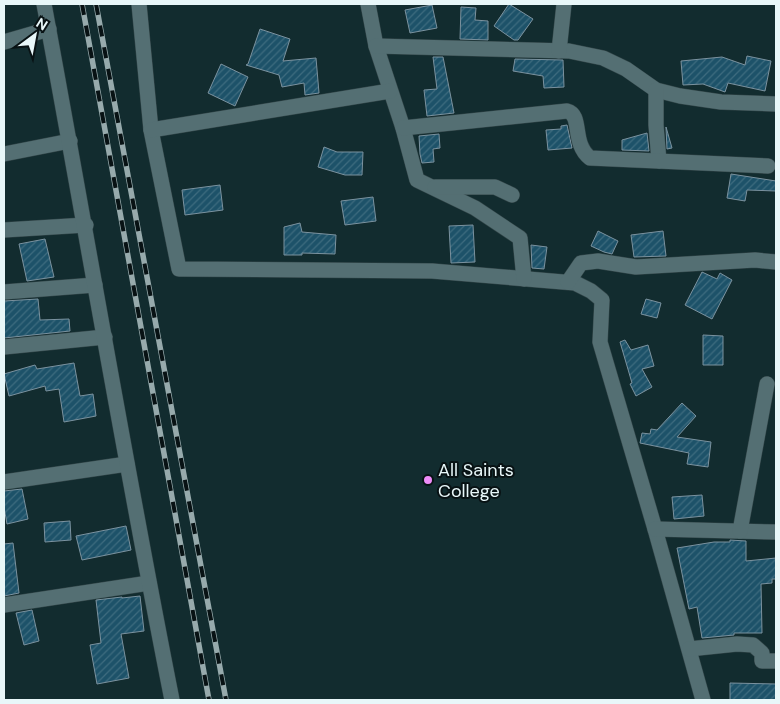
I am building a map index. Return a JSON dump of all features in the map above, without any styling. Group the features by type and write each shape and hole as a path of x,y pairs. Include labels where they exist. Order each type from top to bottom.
{"street":[{"path":"44,4 172,700"},
{"path":"139,4 152,130 179,269 432,271 575,283 591,290 602,300 600,342 703,700"},
{"path":"368,4 376,46 417,180 475,208 520,238 524,279"},
{"path":"558,51 564,4"},
{"path":"4,42 49,29"},
{"path":"376,46 569,51 603,58 626,69 656,90 680,96 721,102 776,104"},
{"path":"656,90 659,161"},
{"path":"152,130 390,91"},
{"path":"402,128 567,111 572,112 575,116 580,145 584,153 590,158 768,166"},
{"path":"4,154 70,141"},
{"path":"431,187 495,187 512,195"},
{"path":"4,230 86,225"},
{"path":"568,282 580,263 598,261 636,267 755,260 776,262"},
{"path":"4,292 95,285"},
{"path":"4,347 105,337"},
{"path":"740,531 767,384"},
{"path":"4,482 128,464"},
{"path":"655,529 776,532"},
{"path":"4,605 149,583"},
{"path":"689,649 737,644 753,645 762,653 762,661 776,661"}],"building":[{"path":"509,4 533,19 518,40 514,40 494,26"},
{"path":"432,5 437,28 410,33 405,10"},
{"path":"461,7 476,8 475,20 488,21 488,40 460,39"},
{"path":"260,29 290,39 283,61 316,58 319,93 305,95 304,83 282,87 279,75 246,65 248,64"},
{"path":"747,56 771,61 765,91 728,83 725,92 703,84 683,85 681,61 722,57 745,65"},
{"path":"433,57 443,57 454,113 427,116 424,90 437,89"},
{"path":"515,59 563,60 564,87 544,88 543,76 513,71"},
{"path":"221,64 248,77 235,106 208,93"},
{"path":"567,125 572,148 548,150 546,130 561,129 561,126"},
{"path":"666,128 672,148 667,149"},
{"path":"647,133 649,151 622,150 622,140"},
{"path":"439,134 440,148 433,149 434,162 422,163 419,136"},
{"path":"324,147 337,152 363,152 362,175 345,175 318,167"},
{"path":"731,174 776,181 776,191 747,190 745,201 727,198"},
{"path":"220,185 223,210 185,215 182,190"},
{"path":"373,197 376,221 345,225 341,201"},
{"path":"300,223 302,232 336,235 335,254 302,253 302,255 284,255 284,227"},
{"path":"473,225 475,262 451,263 449,226"},
{"path":"598,231 618,241 612,254 591,246"},
{"path":"663,231 666,256 634,257 631,235"},
{"path":"45,239 54,277 27,281 19,244"},
{"path":"531,245 547,247 544,269 532,268"},
{"path":"702,272 717,279 720,273 732,280 712,319 685,305"},
{"path":"38,299 40,320 69,319 70,331 4,338 4,301"},
{"path":"646,299 661,303 657,318 641,314"},
{"path":"703,335 723,336 723,365 703,365"},
{"path":"625,340 631,350 648,345 654,366 642,369 652,387 636,396 630,384 632,383 620,342"},
{"path":"74,363 80,396 93,394 96,416 64,422 59,389 46,391 45,386 9,396 4,374 35,365 37,369"},
{"path":"682,403 696,416 677,437 711,442 708,467 687,464 689,453 640,443 642,433 650,434 651,429 657,430"},
{"path":"22,489 28,519 7,524 4,491"},
{"path":"702,495 704,516 674,519 672,497"},
{"path":"70,521 71,540 45,542 44,523"},
{"path":"126,526 131,550 82,560 76,536"},
{"path":"730,540 746,541 746,561 776,558 776,579 772,579 772,583 761,584 762,633 734,633 734,635 702,638 697,607 689,609 677,548 714,542 730,542"},
{"path":"13,543 19,593 4,596 4,544"},
{"path":"140,596 144,631 121,634 129,678 97,684 90,645 101,643 96,600"},
{"path":"32,610 39,641 24,645 16,613"},
{"path":"730,683 776,684 776,700 730,700"}],"railway":[{"path":"82,4 209,700"},
{"path":"96,4 226,700"}],"place":[{"name":"All Saints College","path":"428,480"}]}
